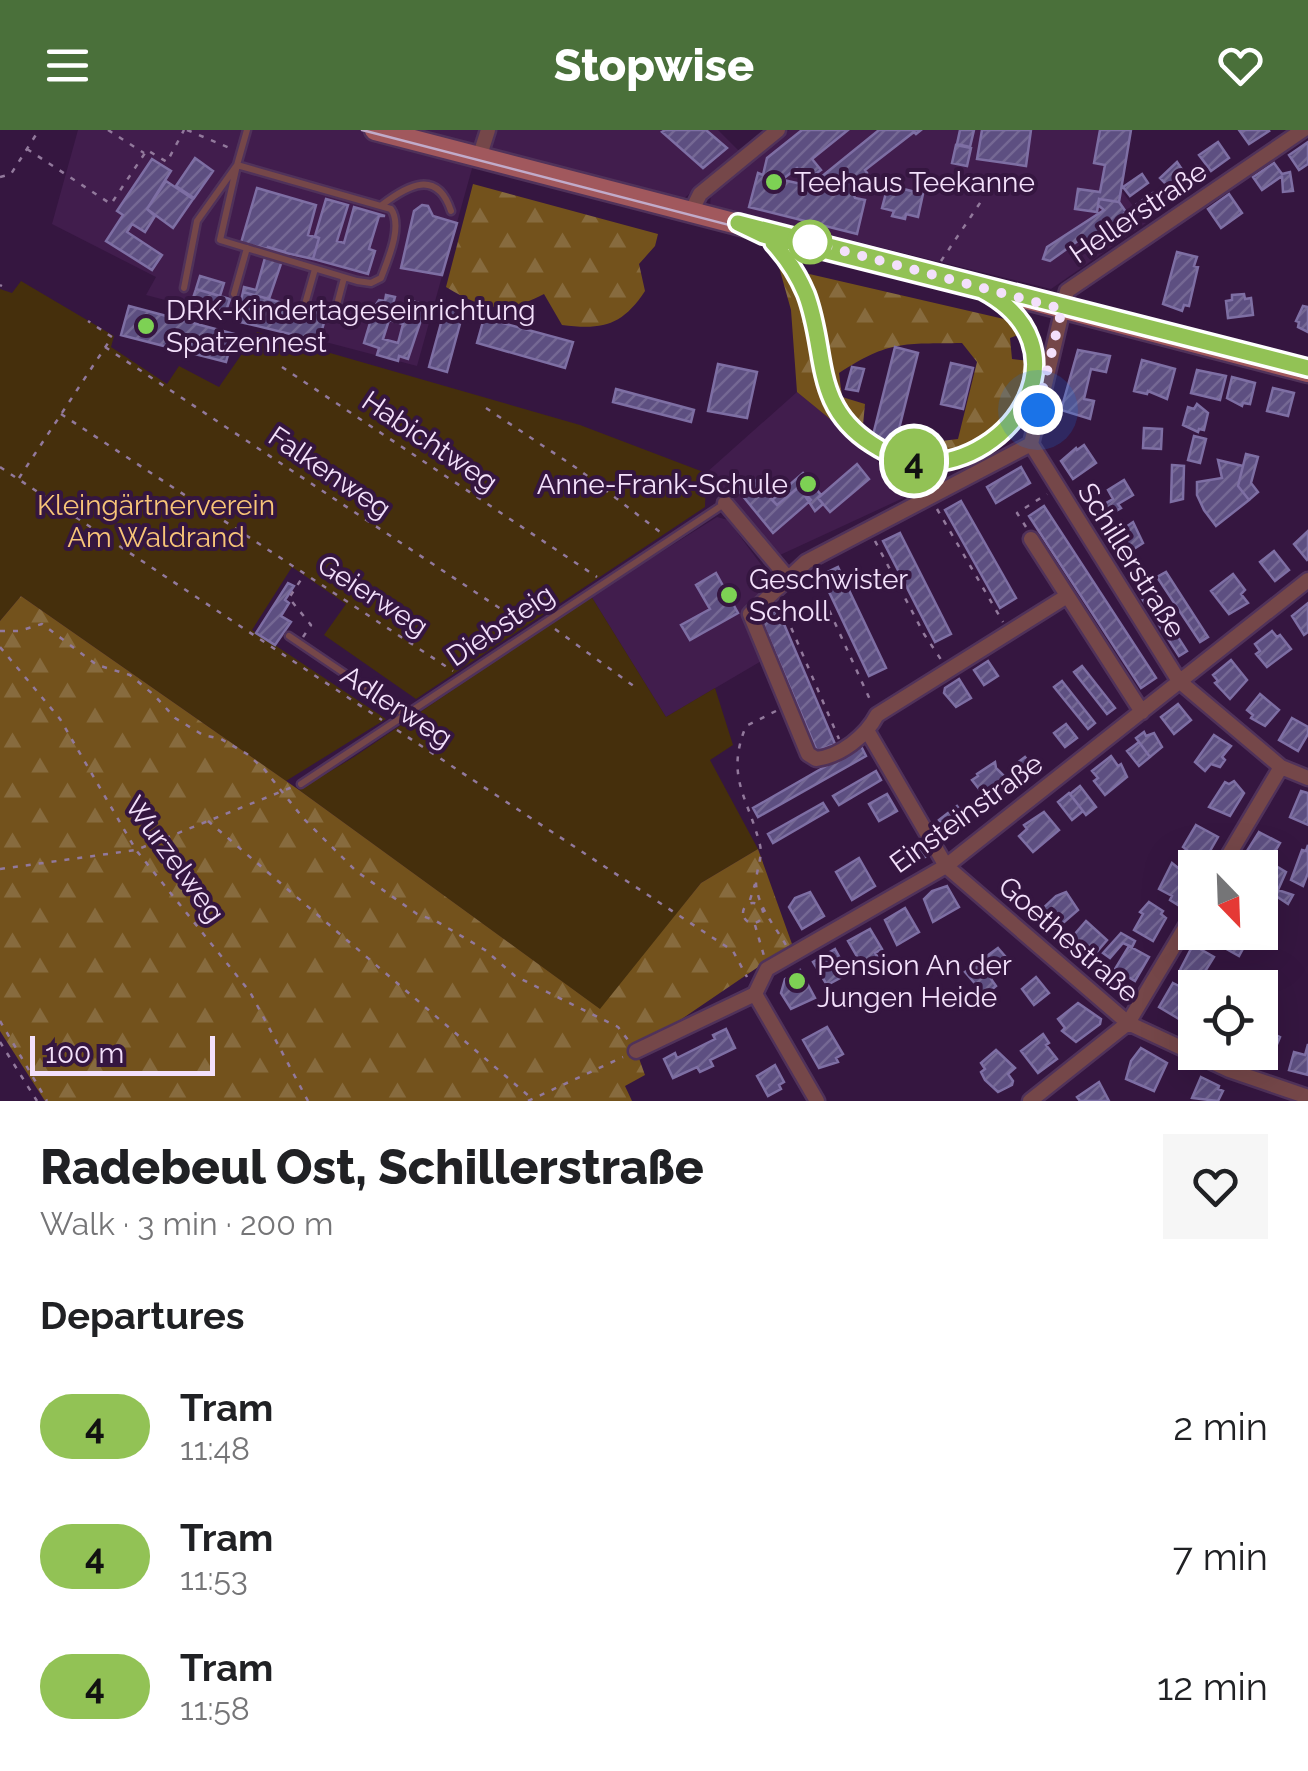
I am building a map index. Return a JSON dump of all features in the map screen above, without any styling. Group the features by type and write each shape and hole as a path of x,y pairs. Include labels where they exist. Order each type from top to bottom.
{"main road":[{"path":"374,130 1308,372"}],"street":[{"path":"479,158 488,130"},
{"path":"690,214 700,194 778,130"},
{"name":"Hellerstraße","path":"1062,309 1066,291 1303,130"},
{"path":"1062,309 1031,444 806,562 750,614 808,754 816,759 826,758 868,732 877,714 1066,596"},
{"name":"Schillerstraße","path":"1031,444 1179,681 1281,767 1308,778"},
{"path":"725,503 787,577"},
{"path":"1031,539 1142,712"},
{"name":"Einsteinstraße","path":"767,969 946,866 1308,580"},
{"name":"Goethestraße","path":"868,732 946,866 1128,1023 1229,1070 1308,1098"},
{"path":"1232,850 1281,767"},
{"path":"1030,1101 1128,1023 1178,939"},
{"path":"636,1052 755,994 767,969"},
{"path":"755,994 817,1101"}],"lane":[{"path":"237,166 394,212 396,219 382,275 371,283 344,278 220,240 240,152 247,130"},
{"path":"184,288 197,221 237,166"},
{"path":"381,206 405,187 421,184 437,188 447,198 450,211"},
{"path":"234,294 247,248"},
{"path":"305,304 314,268"},
{"path":"334,316 344,278"},
{"name":"Diebsteig","path":"301,784 725,503"},
{"path":"289,636 406,715"}],"path":[{"path":"0,177 11,174 39,130"},
{"path":"108,130 144,153"},
{"path":"28,149 111,204 147,150 167,162 186,130 240,152"},
{"path":"930,275 982,200"},
{"path":"18,479 112,337 88,321"},
{"name":"Falkenweg","path":"105,347 533,630"},
{"name":"Habichtweg","path":"282,367 604,582"},
{"path":"486,408 578,469 670,539"},
{"name":"Geierweg","path":"61,414 463,677"},
{"name":"Adlerweg","path":"0,467 733,950 755,994"},
{"path":"1031,539 1017,513 1057,488"},
{"path":"930,497 1009,632"},
{"path":"869,529 924,634 950,670"},
{"path":"806,562 877,714"},
{"path":"300,643 312,625 289,598 305,574"},
{"path":"775,589 842,748"},
{"path":"546,622 635,687"},
{"path":"0,631 42,624 97,665 130,675 175,718 247,754 356,871 417,914 485,950 515,976 618,1027 636,1052 530,1100 208,821"},
{"name":"Wurzelweg","path":"0,646 60,718 136,850 250,992 308,1101"},
{"path":"755,924 743,915 756,883 762,849 736,776 736,749 746,726 788,705"},
{"path":"0,869 136,850 301,784"},
{"path":"755,830 764,826"},
{"path":"755,924 763,917 756,883"},
{"path":"749,904 757,903 762,908 792,955"},
{"path":"755,924 767,969"},
{"path":"0,1021 47,1101"},
{"path":"0,1042 36,1101"}],"shaded area":[{"path":"78,130 718,130 739,151 681,201 478,147 417,366 146,295 156,277 52,224"},
{"path":"789,130 1132,130 1121,190 1146,223 1051,289 710,206 711,192"},
{"name":"Anne-Frank-Schule","path":"797,392 912,494 780,555 706,473"},
{"path":"717,517 728,520 774,582 746,611 763,660 666,717 591,596"}],"green space":[{"path":"473,184 658,234 655,246 639,264 645,291 619,318 589,327 562,325 544,294 517,305 494,307 446,287"},
{"path":"779,267 1017,322 1023,333 1010,338 1012,359 1029,361 1009,434 982,456 915,483 892,469 908,445 958,439 977,362 962,343 925,343 885,349 857,362 839,373 842,397 865,404 863,425 852,437 797,392 791,310"},
{"name":"Kleingärtnerverein Am Waldrand","path":"21,281 114,336 111,347 167,384 179,366 219,387 257,332 580,425 706,473 705,507 416,699 324,635 346,604 292,567 252,630 386,719 286,781 21,596 0,621 0,289 12,293"},
{"path":"21,596 299,790 600,1009 701,883 758,849 792,944 636,1050 645,1075 625,1086 632,1101 45,1101 0,1031 0,621"},
{"path":"591,596 666,717 715,688 733,745 710,760 758,849 701,883 601,1010 299,790"}],"building":[{"path":"706,130 727,148 703,168 662,132"},
{"name":"Teehaus Teekanne","path":"802,130 848,130 812,159 821,170 807,180 797,168 783,179 780,175 779,179 810,186 879,130 921,130 849,183 855,198 865,200 857,234 749,207 758,173 763,175 767,158"},
{"path":"960,130 974,130 970,147 957,144"},
{"path":"982,130 1031,130 1026,166 977,159"},
{"path":"1100,130 1131,130 1119,202 1099,199 1097,212 1075,209 1078,189 1100,192 1105,165 1094,163"},
{"path":"1239,130 1268,130 1269,131 1249,144"},
{"path":"1218,142 1229,158 1211,171 1199,155"},
{"path":"1308,142 1308,164 1299,170 1289,155"},
{"path":"956,145 971,148 967,166 952,163"},
{"path":"195,158 213,171 194,198 176,186"},
{"path":"152,159 171,171 147,209 155,216 145,232 132,224 127,232 162,255 152,270 106,241 123,215 117,211"},
{"path":"1177,162 1191,183 1176,194 1160,178"},
{"path":"1274,163 1282,174 1290,172 1293,191 1283,192 1282,176 1262,190 1253,177"},
{"path":"1142,174 1148,183 1130,196 1123,187"},
{"path":"166,181 193,199 173,228 147,209"},
{"path":"888,185 923,194 918,217 892,216 894,211 882,208"},
{"path":"257,188 316,205 308,235 319,238 313,259 241,243"},
{"path":"1153,193 1162,205 1146,217 1137,204"},
{"path":"1229,194 1242,213 1221,228 1208,209"},
{"path":"326,199 348,205 337,241 344,243 354,207 385,216 379,216 369,249 375,251 368,274 313,259"},
{"path":"1099,199 1119,202 1126,212 1121,216 1129,228 1095,253 1082,238 1050,261 1043,259 1047,247 1104,210 1098,205"},
{"path":"428,206 433,216 457,223 442,275 401,268 414,211"},
{"path":"268,247 285,252 269,299 243,292 244,287 256,290"},
{"path":"1177,252 1197,257 1194,266 1198,267 1189,306 1184,305 1182,311 1163,304"},
{"path":"200,276 224,283 220,296 196,289"},
{"path":"196,289 230,299 226,311 192,301"},
{"path":"243,292 326,315 319,341 236,321"},
{"path":"1244,294 1245,299 1251,298 1253,315 1228,318 1226,301 1232,300 1232,295"},
{"path":"386,295 395,297 393,304 408,308 409,300 426,305 408,359 399,356 398,361 377,355 379,348 364,343 375,306 379,300 385,301","holes":["389,320 403,324 398,343 383,339"]},
{"path":"446,305 464,309 447,372 429,367"},
{"path":"129,306 234,334 226,362 121,335"},
{"path":"1303,306 1308,307 1308,332 1298,327 1296,321"},
{"path":"484,318 573,342 565,368 477,343"},
{"path":"895,347 918,353 895,445 872,439"},
{"path":"1078,350 1110,356 1106,372 1091,369 1084,399 1094,401 1090,419 1061,410"},
{"path":"1142,360 1175,369 1167,399 1148,391 1134,391"},
{"path":"951,363 973,368 963,409 941,404"},
{"path":"718,364 757,372 747,418 708,411"},
{"path":"852,367 864,369 858,391 846,389"},
{"path":"1197,370 1226,376 1220,400 1191,393"},
{"path":"1232,377 1255,383 1250,404 1242,406 1227,398"},
{"path":"1273,388 1294,393 1288,416 1267,411"},
{"path":"616,389 694,410 691,422 613,402"},
{"path":"1197,404 1208,413 1204,430 1198,432 1183,425 1188,407 1194,409"},
{"path":"1144,428 1162,429 1161,449 1143,448"},
{"path":"1194,436 1206,439 1200,463 1188,460"},
{"path":"1084,445 1096,463 1073,479 1061,461"},
{"path":"1246,454 1258,457 1251,483 1258,492 1249,500 1238,486"},
{"path":"1218,460 1243,466 1238,486 1249,500 1216,526 1197,495 1197,482 1222,478"},
{"path":"857,464 869,479 830,512 818,498"},
{"path":"1172,465 1184,466 1183,499 1171,502"},
{"path":"1021,467 1030,483 996,503 987,487"},
{"path":"803,473 821,495 818,498 823,504 815,511 799,487 777,505 772,500"},
{"path":"752,477 777,505 799,487 811,500 773,533 737,489"},
{"path":"1124,480 1133,495 1107,516 1101,506 1113,499 1108,490"},
{"path":"961,501 1016,598 1000,608 945,510"},
{"path":"1044,506 1156,678 1141,688 1029,516"},
{"path":"1133,522 1143,543 1126,554 1110,538"},
{"path":"1308,531 1308,559 1307,560 1294,544"},
{"path":"900,533 951,634 935,642 883,541"},
{"path":"1274,551 1289,570 1275,581 1260,562"},
{"path":"838,567 886,668 869,676 821,575"},
{"path":"1166,572 1208,637 1200,642 1157,577"},
{"path":"716,573 738,613 690,640 681,625 710,609 696,585"},
{"path":"1233,574 1245,590 1241,594 1248,603 1229,614 1211,591"},
{"path":"288,583 294,586 281,616 291,622 275,645 256,633"},
{"path":"1145,586 1187,651 1179,656 1137,591"},
{"path":"1308,603 1308,632 1304,635 1292,616"},
{"path":"778,610 835,744 817,751 760,617"},
{"path":"1272,631 1291,649 1267,667 1256,654 1260,651 1255,644"},
{"path":"1231,660 1247,680 1230,699 1213,675"},
{"path":"988,661 998,676 984,685 974,670"},
{"path":"1082,666 1115,708 1107,714 1074,672"},
{"path":"959,679 971,698 956,707 944,693"},
{"path":"1062,681 1095,723 1088,729 1054,687"},
{"path":"1260,694 1279,710 1265,726 1251,718 1253,715 1247,710"},
{"path":"1178,704 1191,720 1174,734 1161,717"},
{"path":"1292,718 1308,727 1298,751 1279,740"},
{"path":"1066,724 1077,738 1065,747 1054,733"},
{"path":"1144,732 1146,736 1154,733 1162,747 1150,757 1136,738"},
{"path":"1214,735 1231,746 1220,767 1211,764 1205,771 1195,762"},
{"path":"1139,742 1150,757 1139,766 1127,751"},
{"path":"861,746 866,756 758,817 753,808"},
{"path":"1111,756 1118,766 1121,764 1127,777 1105,795 1094,781 1098,778 1092,771"},
{"path":"1025,757 1036,770 1023,780 1012,767"},
{"path":"995,762 1013,785 998,801 996,798 990,803 972,780"},
{"path":"876,771 881,780 839,805 833,796"},
{"path":"1234,781 1244,793 1230,816 1209,807 1225,782"},
{"path":"1080,786 1096,807 1086,815 1070,794"},
{"path":"1301,791 1308,793 1308,825 1290,817"},
{"path":"1069,793 1083,811 1072,820 1058,802"},
{"path":"887,794 897,811 879,821 869,804"},
{"path":"823,803 828,811 773,843 768,834"},
{"path":"957,806 970,822 952,836 939,820"},
{"path":"1044,812 1059,830 1033,852 1019,836 1027,829 1024,825"},
{"path":"1196,825 1218,837 1210,850 1183,847"},
{"path":"1259,832 1280,843 1276,850 1248,850"},
{"path":"917,843 925,857 901,871 893,857"},
{"path":"1308,845 1308,873 1303,886 1291,880 1302,850 1306,851"},
{"path":"859,858 875,886 852,900 836,872"},
{"path":"1172,863 1178,868 1178,905 1170,900 1172,896 1159,889"},
{"path":"1278,867 1286,872 1278,890"},
{"path":"947,886 959,907 933,922 924,899 932,891"},
{"path":"1278,890 1293,895 1288,904 1278,897"},
{"path":"810,892 824,916 802,929 789,907 795,898"},
{"path":"1066,892 1078,910 1056,929 1040,911"},
{"path":"1149,902 1163,911 1161,914 1166,918 1153,941 1134,930 1143,914 1140,912"},
{"path":"905,908 919,932 897,945 885,920"},
{"path":"1086,921 1107,940 1089,961 1067,943"},
{"path":"870,929 882,949 862,965 848,941"},
{"path":"1121,933 1135,941 1132,947 1123,943 1110,958 1103,953"},
{"path":"1129,946 1149,957 1135,981 1115,969"},
{"path":"998,948 1010,962 991,979 996,986 985,995 965,972"},
{"path":"835,949 846,969 840,973 842,977 827,985 813,962"},
{"path":"1190,950 1202,950 1214,957 1206,970 1180,970"},
{"path":"800,970 815,998 791,1009 781,993 785,979"},
{"path":"1036,977 1049,993 1034,1005 1022,989"},
{"path":"1173,983 1178,986 1178,1018 1159,1007"},
{"path":"1078,1003 1101,1019 1100,1024 1076,1042 1062,1031 1065,1028 1058,1019"},
{"path":"827,1027 843,1054 836,1058 838,1062 819,1068 803,1040"},
{"path":"726,1029 735,1048 710,1060 713,1066 700,1072 697,1067 673,1078 664,1059 675,1053 677,1058 715,1039 713,1035"},
{"path":"1043,1034 1057,1059 1038,1073 1021,1051"},
{"path":"1308,1044 1308,1075 1289,1070 1294,1052 1305,1055"},
{"path":"1141,1048 1167,1063 1154,1091 1126,1079 1131,1061"},
{"path":"996,1050 1015,1068 1008,1074 1012,1085 998,1092 981,1072 985,1069 981,1063"},
{"path":"775,1065 784,1082 779,1085 781,1089 768,1096 757,1076"},
{"path":"1201,1077 1223,1091 1218,1101 1192,1098"},
{"path":"1099,1082 1109,1101 1080,1101 1077,1097"}],"tram line":[{"path":"362,130 1308,378"},
{"name":"4","path":"773,243 787,259 806,295 825,385 835,408 854,432 885,452 920,463 969,452 1005,428 1021,410 1036,365 1031,339 1021,319 982,290 763,235 738,223 1308,368"},
{"path":"765,237 789,261 803,287 823,374 834,402 852,427 880,449 916,460 952,457 985,443 1012,420 1030,391 1035,359 1025,327 997,298"}],"place":[{"name":"Teehaus Teekanne","path":"774,182"},
{"name":"DRK-Kindertageseinrichtung Spatzennest","path":"146,326"},
{"name":"Anne-Frank-Schule","path":"808,484"},
{"name":"Geschwister Scholl","path":"729,595"},
{"name":"Pension An der Jungen Heide","path":"797,981"}],"route":[{"path":"810,242 1062,309 1038,410"}]}
